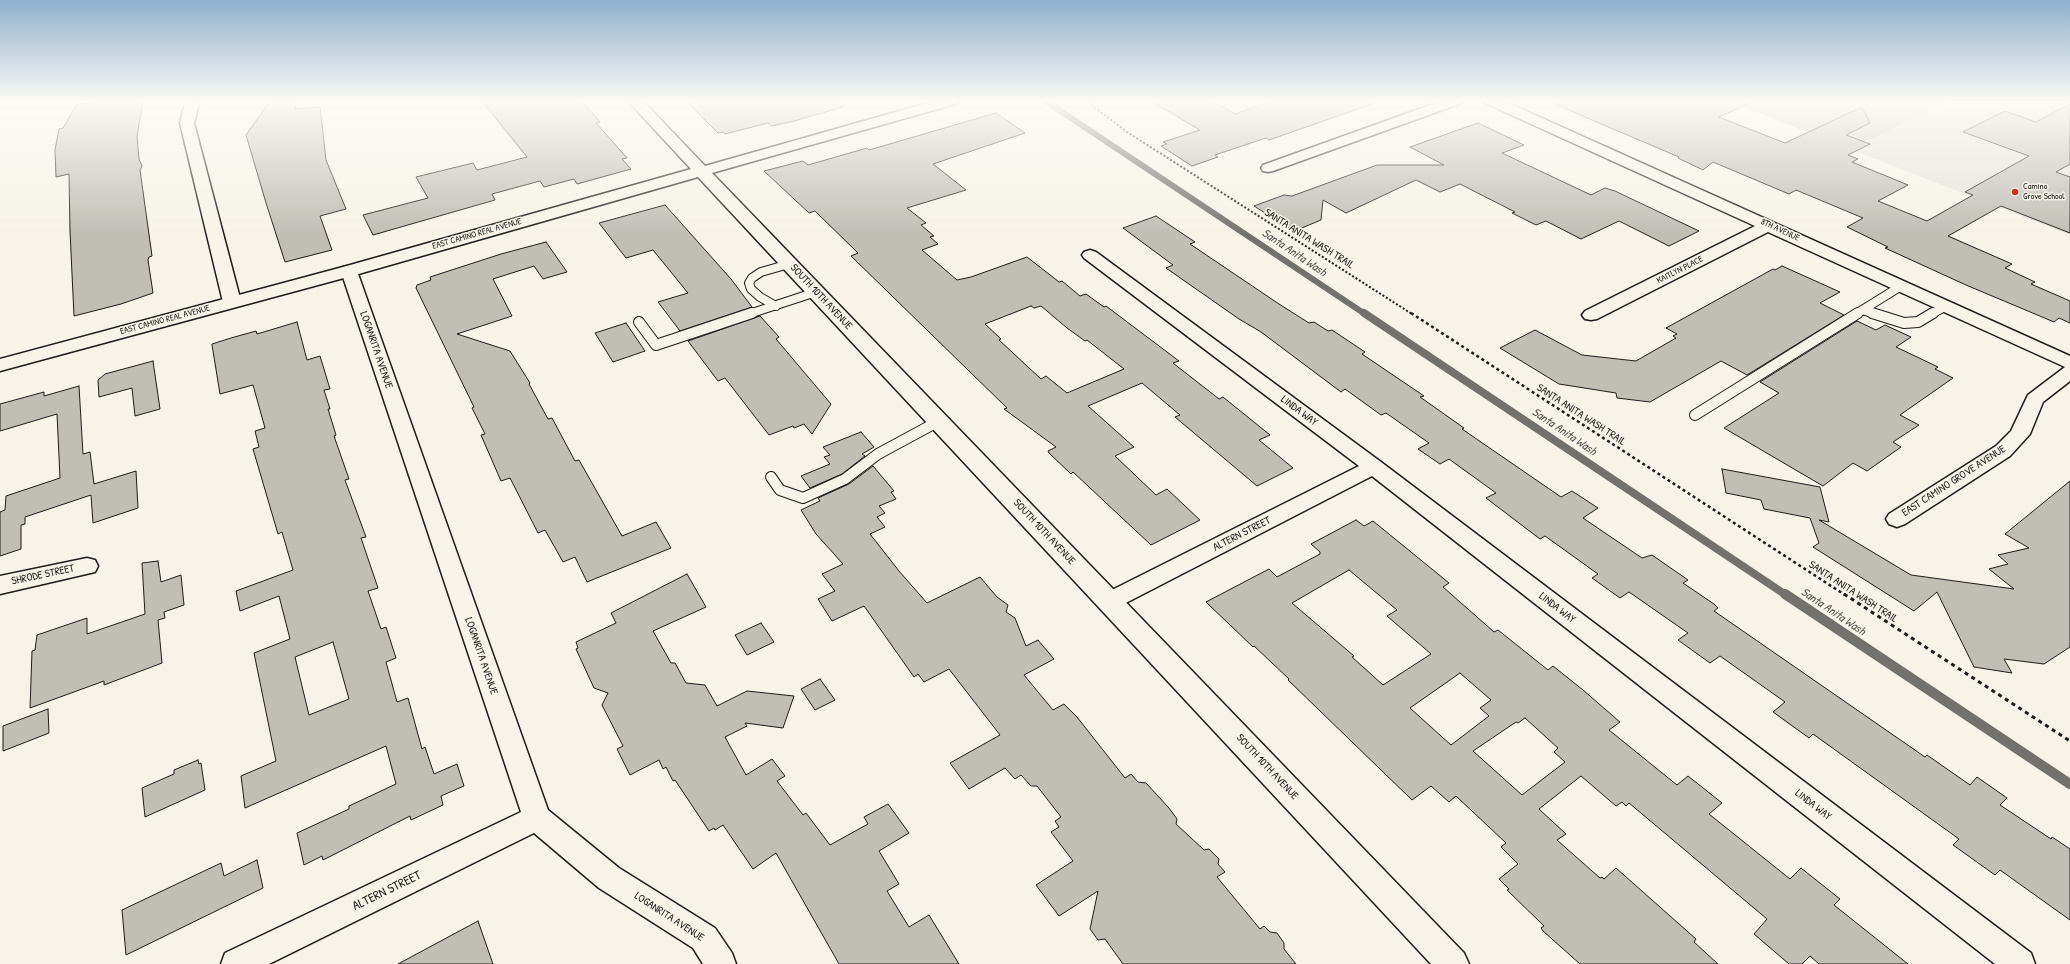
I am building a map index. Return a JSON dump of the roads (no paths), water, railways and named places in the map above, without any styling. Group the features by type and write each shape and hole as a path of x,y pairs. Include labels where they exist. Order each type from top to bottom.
{"street":[{"path":"193,145 232,302"},
{"name":"SOUTH 10TH AVENUE","path":"677,145 1453,964"},
{"name":"EAST CAMINO REAL AVENUE","path":"0,366 794,145"},
{"path":"1268,168 1332,145"},
{"name":"8TH AVENUE","path":"1590,145 2070,363"},
{"name":"KAITLYN PLACE","path":"1591,315 1769,225"},
{"name":"LINDA WAY","path":"1090,254 1374,467 2020,964"},
{"name":"LOGANRITA AVENUE","path":"349,270 537,818 609,878 704,938 720,964"},
{"name":"EAST CAMINO GROVE AVENUE","path":"1897,519 2002,451 2020,434 2035,399 2070,372"},
{"name":"ALTERN STREET","path":"1110,601 1374,467"},
{"name":"SHRODE STREET","path":"0,585 87,566"},
{"name":"ALTERN STREET","path":"236,964 537,818"}],"lane":[{"path":"776,306 760,298 751,289 749,284 752,278 761,272 789,264"},
{"path":"1694,415 1901,286"},
{"path":"639,322 656,345 816,292"},
{"path":"1862,310 1904,324 1918,322 1946,306"},
{"path":"771,477 780,490 803,498 815,494 845,479 878,454 939,421"}],"waterway":[{"name":"Santa Anita Wash","path":"1111,145 1365,314"},
{"name":"Santa Anita Wash","path":"1364,313 1786,595"},
{"name":"Santa Anita Wash","path":"1785,594 2070,784"}],"place":[{"name":"Camino Grove School","path":"2015,192"}]}
